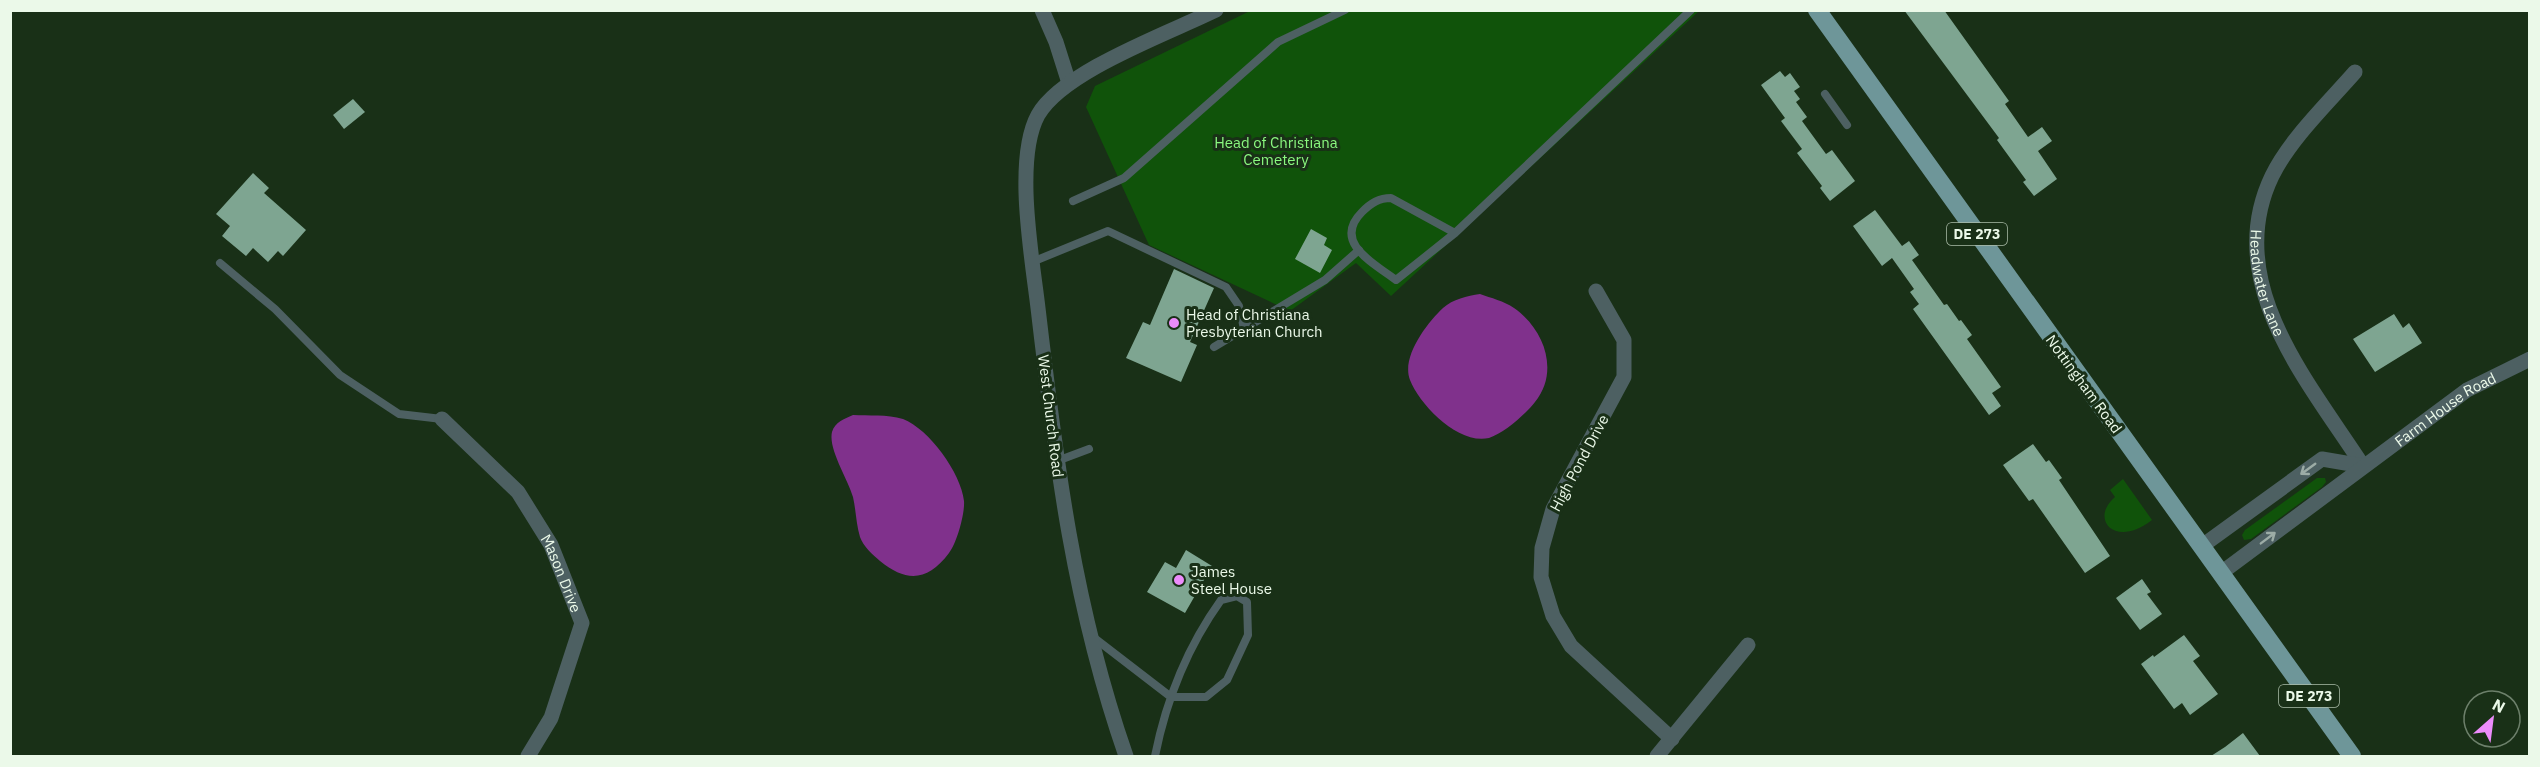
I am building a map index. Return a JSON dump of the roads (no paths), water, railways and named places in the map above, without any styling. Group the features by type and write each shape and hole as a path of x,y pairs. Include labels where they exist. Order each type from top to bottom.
{"main road":[{"name":"Nottingham Road","path":"1817,10 2352,756"}],"street":[{"path":"1042,10 1056,42 1069,83"},
{"name":"West Church Road","path":"1126,756 1089,633 1071,553 1056,462 1032,262 1026,169 1029,139 1046,104 1069,83 1113,59 1216,10"},
{"name":"Headwater Lane","path":"2355,72 2298,139 2273,174 2264,195 2255,238 2259,277 2274,319 2302,371 2363,466"},
{"name":"High Pond Drive","path":"1596,291 1624,340 1624,377 1553,509 1542,548 1541,577 1553,616 1571,646 1672,739"},
{"name":"Farm House Road","path":"2221,573 2467,390 2529,358"},
{"name":"Mason Drive","path":"442,419 518,492 551,545 582,623 551,718 528,756"},
{"path":"2202,546 2322,459 2363,466"},
{"path":"1657,756 1748,645"}],"lane":[{"path":"1073,201 1124,178 1278,42 1345,10"},
{"path":"1455,233 1402,202 1382,198 1360,214 1353,225 1351,235 1353,244 1359,250 1396,280 1455,233 1691,10"},
{"path":"1825,94 1847,125"},
{"path":"1032,262 1108,231 1226,287 1239,306 1244,329"},
{"path":"1214,347 1325,280 1359,250"},
{"path":"220,263 275,309 340,375 399,414 442,419"},
{"path":"1056,462 1089,449"},
{"path":"1089,633 1171,697 1206,697 1227,680 1248,635 1247,602 1237,596 1221,600 1203,626 1171,697 1155,756"}],"place":[{"name":"Head of Christiana Presbyterian Church","path":"1174,323"},
{"name":"James Steel House","path":"1179,580"}],"park label":[{"name":"Head of Christiana Cemetery","path":"1276,150"}]}
